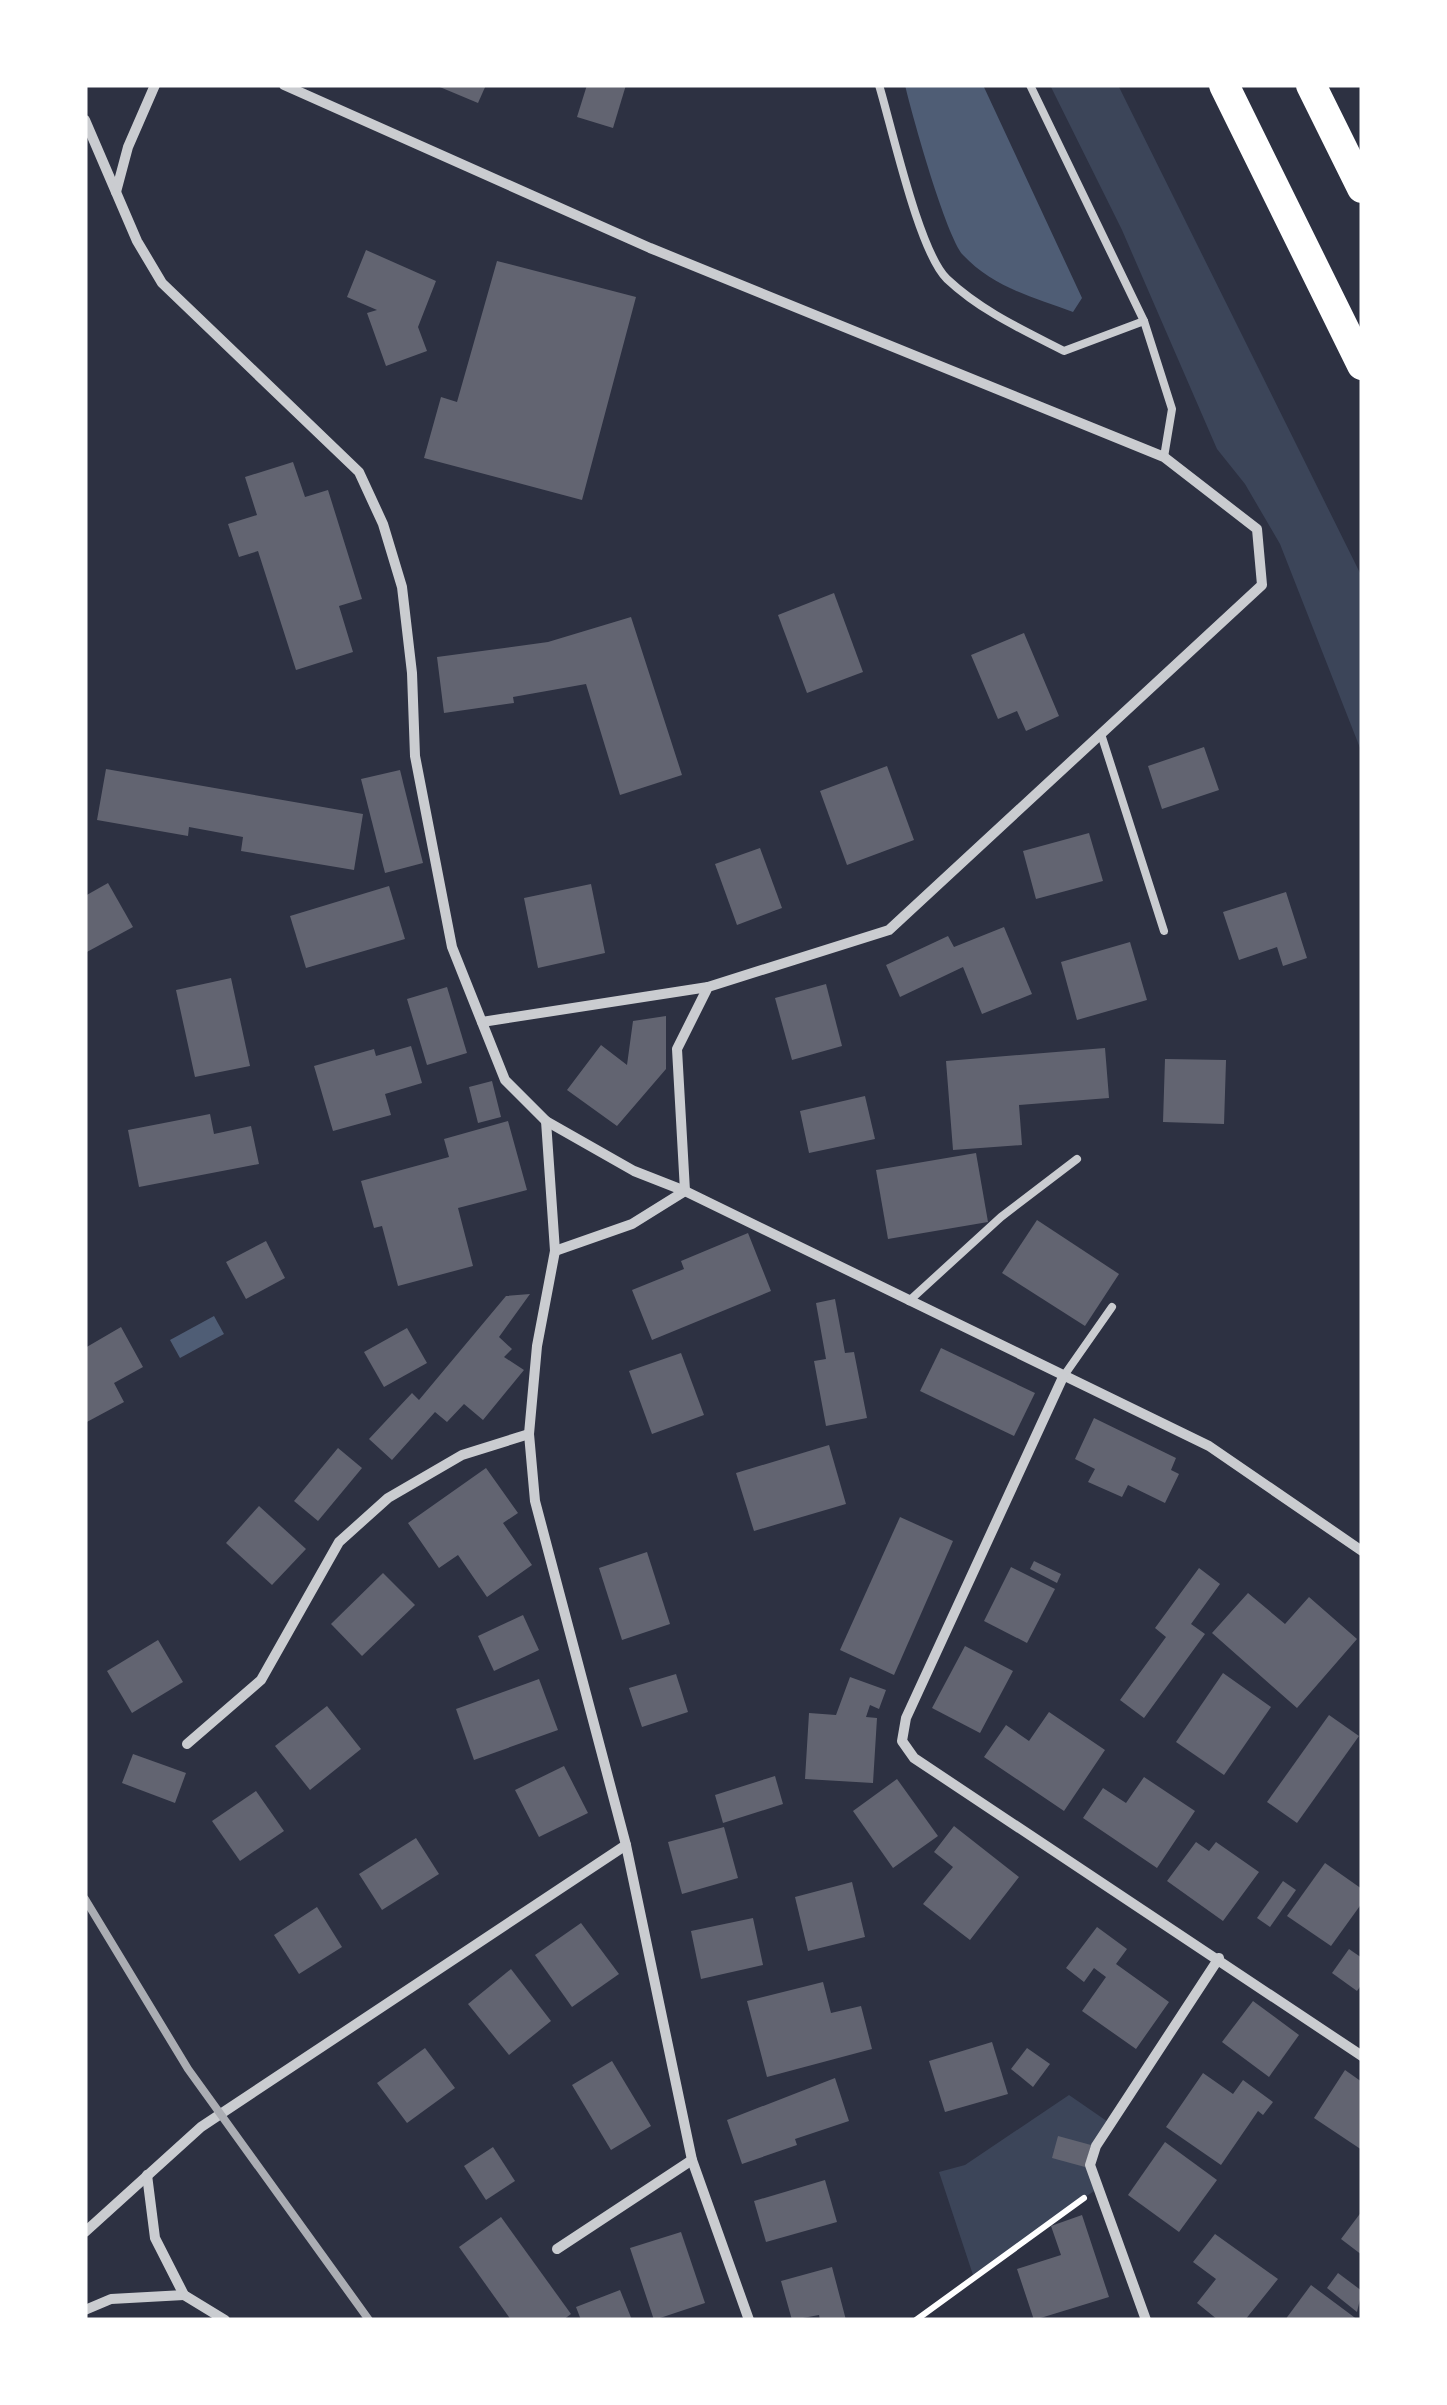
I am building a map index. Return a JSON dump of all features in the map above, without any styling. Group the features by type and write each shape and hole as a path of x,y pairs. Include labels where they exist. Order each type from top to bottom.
{"highway":[{"path":"1224,85 1362,365"},
{"path":"1311,85 1362,188"}],"street":[{"path":"116,192 128,147 155,85"},
{"path":"284,85 650,248 1164,458 1257,529 1262,584 889,930 708,987 482,1022"},
{"path":"85,120 162,283 358,472 384,524 402,587 412,673 415,756 452,947 505,1080 546,1120 634,1171 685,1191 1209,1446 1362,1551"},
{"path":"685,1191 678,1048 708,987"},
{"path":"546,1120 556,1251 536,1346 529,1434 535,1501 626,1845 692,2160 749,2320"},
{"path":"556,1251 632,1224 685,1191"},
{"path":"1062,1377 906,1718 902,1741 914,1758 1362,2056"},
{"path":"187,1744 261,1680 339,1542 388,1498 462,1455 529,1434"},
{"path":"85,2232 200,2127 626,1845"},
{"path":"1146,2320 1090,2165 1096,2146 1220,1958"},
{"path":"557,2249 692,2160"},
{"path":"147,2175 154,2238 184,2295 224,2320"},
{"path":"85,2310 111,2300 184,2295"}],"lane":[{"path":"878,85 930,251 944,277 999,318 1064,351 1144,321"},
{"path":"1030,85 1144,321 1172,409 1164,458"},
{"path":"1100,734 1164,932"},
{"path":"909,1301 1000,1217 1077,1159"},
{"path":"1062,1377 1112,1307"}],"path":[{"path":"916,2320 1097,2189"}],"shaded area":[{"path":"905,85 983,85 1082,298 1073,312 1001,283 963,255 939,201"},
{"path":"1050,85 1118,85 1362,577 1362,753 1280,544 1245,484 1217,449 1122,230"},
{"path":"214,1316 224,1334 180,1358 170,1340"},
{"path":"1069,2095 1111,2124 1090,2165 1097,2189 973,2275 939,2172 965,2165"}],"building":[{"path":"435,85 486,85 478,103"},
{"path":"587,85 626,85 613,128 577,117"},
{"path":"366,250 436,281 418,327 427,351 386,366 367,313 377,310 347,297"},
{"path":"497,261 636,297 582,500 424,458 441,397 457,402"},
{"path":"293,462 305,497 328,490 362,599 339,606 353,652 296,670 258,551 239,557 228,524 257,515 245,477"},
{"path":"834,593 863,672 807,693 778,615"},
{"path":"631,617 682,775 620,795 586,684 513,697 514,703 444,713 437,657 548,642"},
{"path":"1024,633 1059,716 1026,731 1017,711 998,719 971,655"},
{"path":"1204,747 1219,790 1162,809 1148,766"},
{"path":"887,766 914,840 847,865 820,791"},
{"path":"106,769 363,814 354,870 241,851 243,837 189,827 188,836 97,820"},
{"path":"400,770 423,863 385,873 361,779"},
{"path":"1089,833 1103,881 1036,899 1023,851"},
{"path":"760,848 782,908 737,925 715,864"},
{"path":"108,883 133,927 85,953 85,896"},
{"path":"591,884 605,953 538,968 524,898"},
{"path":"389,886 405,939 306,968 290,916"},
{"path":"1286,892 1307,958 1283,966 1277,947 1239,960 1223,912"},
{"path":"1004,927 1032,994 982,1014 963,967 900,997 886,965 948,936 954,947"},
{"path":"1130,942 1147,1000 1077,1020 1061,962"},
{"path":"231,978 250,1066 195,1077 176,990"},
{"path":"826,984 842,1046 792,1060 775,998"},
{"path":"447,987 467,1053 427,1065 407,999"},
{"path":"666,1016 666,1069 617,1126 567,1090 601,1045 627,1065 633,1021"},
{"path":"411,1046 422,1083 385,1094 391,1115 333,1131 314,1066 374,1049 376,1056"},
{"path":"1105,1048 1109,1098 1019,1105 1022,1145 953,1150 946,1061"},
{"path":"1165,1059 1226,1060 1224,1124 1163,1122"},
{"path":"492,1081 501,1117 478,1123 469,1087"},
{"path":"865,1096 875,1139 809,1153 800,1111"},
{"path":"210,1114 214,1134 251,1126 259,1164 139,1187 128,1130"},
{"path":"508,1121 527,1190 458,1208 473,1266 398,1286 382,1226 374,1228 361,1181 449,1157 444,1139"},
{"path":"976,1153 988,1222 888,1239 876,1170"},
{"path":"1037,1220 1119,1274 1085,1326 1002,1273"},
{"path":"748,1233 771,1291 652,1340 632,1290 684,1269 681,1261"},
{"path":"266,1241 285,1278 246,1299 226,1262"},
{"path":"530,1294 499,1337 512,1349 504,1357 524,1370 483,1420 464,1404 447,1422 435,1412 392,1460 369,1439 412,1393 419,1400 506,1296"},
{"path":"835,1299 845,1353 854,1352 867,1418 826,1426 814,1361 826,1359 816,1303"},
{"path":"121,1327 143,1367 114,1383 124,1402 85,1423 85,1348"},
{"path":"407,1328 427,1363 384,1387 364,1352"},
{"path":"941,1348 1035,1393 1014,1436 920,1391"},
{"path":"681,1353 704,1415 652,1434 629,1371"},
{"path":"1094,1418 1176,1458 1171,1470 1179,1474 1165,1503 1128,1485 1122,1497 1088,1482 1095,1469 1075,1459"},
{"path":"829,1445 846,1504 754,1531 736,1473"},
{"path":"338,1448 362,1468 318,1521 294,1501"},
{"path":"486,1468 518,1513 503,1523 532,1565 487,1597 458,1555 439,1568 408,1523"},
{"path":"259,1506 306,1549 272,1585 226,1543"},
{"path":"900,1517 953,1541 894,1675 840,1650"},
{"path":"647,1552 670,1624 622,1640 599,1568"},
{"path":"1034,1561 1061,1574 1057,1583 1030,1569"},
{"path":"1011,1567 1055,1589 1027,1643 984,1621"},
{"path":"1199,1568 1220,1584 1191,1624 1205,1634 1144,1718 1120,1700 1166,1637 1155,1628"},
{"path":"383,1573 415,1605 362,1656 331,1624"},
{"path":"1248,1593 1285,1624 1309,1597 1357,1639 1297,1708 1212,1633"},
{"path":"523,1615 539,1650 494,1671 478,1636"},
{"path":"158,1640 183,1682 132,1713 107,1671"},
{"path":"965,1646 1013,1671 980,1733 932,1708"},
{"path":"1223,1673 1271,1707 1224,1775 1176,1742"},
{"path":"676,1674 688,1712 642,1727 629,1688"},
{"path":"850,1677 886,1690 879,1709 870,1705 866,1717 877,1718 873,1783 805,1779 809,1713 836,1715"},
{"path":"539,1679 558,1730 474,1760 456,1709"},
{"path":"327,1706 361,1749 310,1790 275,1746"},
{"path":"1049,1712 1105,1750 1064,1811 984,1757 1006,1725 1029,1741"},
{"path":"1329,1715 1359,1736 1297,1823 1267,1802"},
{"path":"133,1754 186,1773 175,1803 122,1783"},
{"path":"564,1766 588,1813 539,1837 515,1790"},
{"path":"775,1776 783,1804 723,1823 715,1795"},
{"path":"1144,1777 1195,1811 1157,1868 1083,1818 1103,1788 1126,1803"},
{"path":"897,1779 938,1836 893,1868 853,1811"},
{"path":"256,1791 284,1831 240,1861 212,1821"},
{"path":"954,1826 1019,1877 970,1940 923,1904 953,1867 934,1852"},
{"path":"724,1827 738,1878 682,1894 668,1842"},
{"path":"416,1838 439,1874 382,1910 359,1874"},
{"path":"1196,1842 1209,1851 1216,1842 1259,1872 1223,1921 1167,1881"},
{"path":"1325,1863 1362,1889 1362,1903 1331,1946 1287,1916"},
{"path":"1283,1881 1296,1890 1270,1927 1257,1918"},
{"path":"852,1882 865,1937 808,1951 795,1897"},
{"path":"317,1907 342,1947 299,1974 274,1935"},
{"path":"753,1918 763,1965 701,1979 691,1931"},
{"path":"581,1923 619,1974 572,2007 535,1955"},
{"path":"1097,1927 1127,1949 1116,1964 1169,2002 1136,2049 1082,2011 1106,1977 1094,1968 1084,1982 1066,1968"},
{"path":"1349,1949 1362,1958 1362,1984 1357,1991 1332,1973"},
{"path":"511,1969 551,2021 509,2055 468,2004"},
{"path":"823,1982 831,2013 861,2006 872,2049 767,2077 747,2001"},
{"path":"1253,2001 1299,2035 1269,2077 1222,2042"},
{"path":"992,2042 1008,2094 945,2112 929,2061"},
{"path":"425,2048 455,2088 407,2123 377,2083"},
{"path":"1027,2048 1050,2064 1033,2087 1011,2069"},
{"path":"612,2061 651,2126 611,2150 572,2085"},
{"path":"1345,2070 1362,2082 1362,2150 1314,2118"},
{"path":"1203,2073 1233,2094 1243,2080 1273,2102 1263,2115 1258,2111 1221,2165 1166,2127"},
{"path":"835,2078 849,2121 795,2139 797,2145 742,2164 727,2120"},
{"path":"1058,2136 1091,2145 1085,2167 1052,2158"},
{"path":"1165,2142 1217,2180 1179,2232 1128,2195"},
{"path":"493,2147 515,2181 486,2200 464,2166"},
{"path":"825,2180 837,2222 766,2242 754,2201"},
{"path":"1362,2211 1362,2255 1341,2239"},
{"path":"1082,2215 1109,2297 1034,2320 1017,2269 1061,2255 1051,2226"},
{"path":"501,2217 571,2314 563,2320 511,2320 459,2247"},
{"path":"681,2232 705,2303 654,2320 630,2248"},
{"path":"1215,2234 1278,2279 1245,2320 1218,2320 1197,2303 1216,2279 1193,2262"},
{"path":"832,2267 846,2320 820,2320 819,2315 792,2320 781,2281"},
{"path":"1338,2273 1362,2291 1357,2312 1327,2288"},
{"path":"1311,2285 1358,2320 1285,2320"},
{"path":"620,2290 632,2320 581,2320 576,2307"}],"railway":[{"path":"85,1899 188,2069 369,2320"}]}
